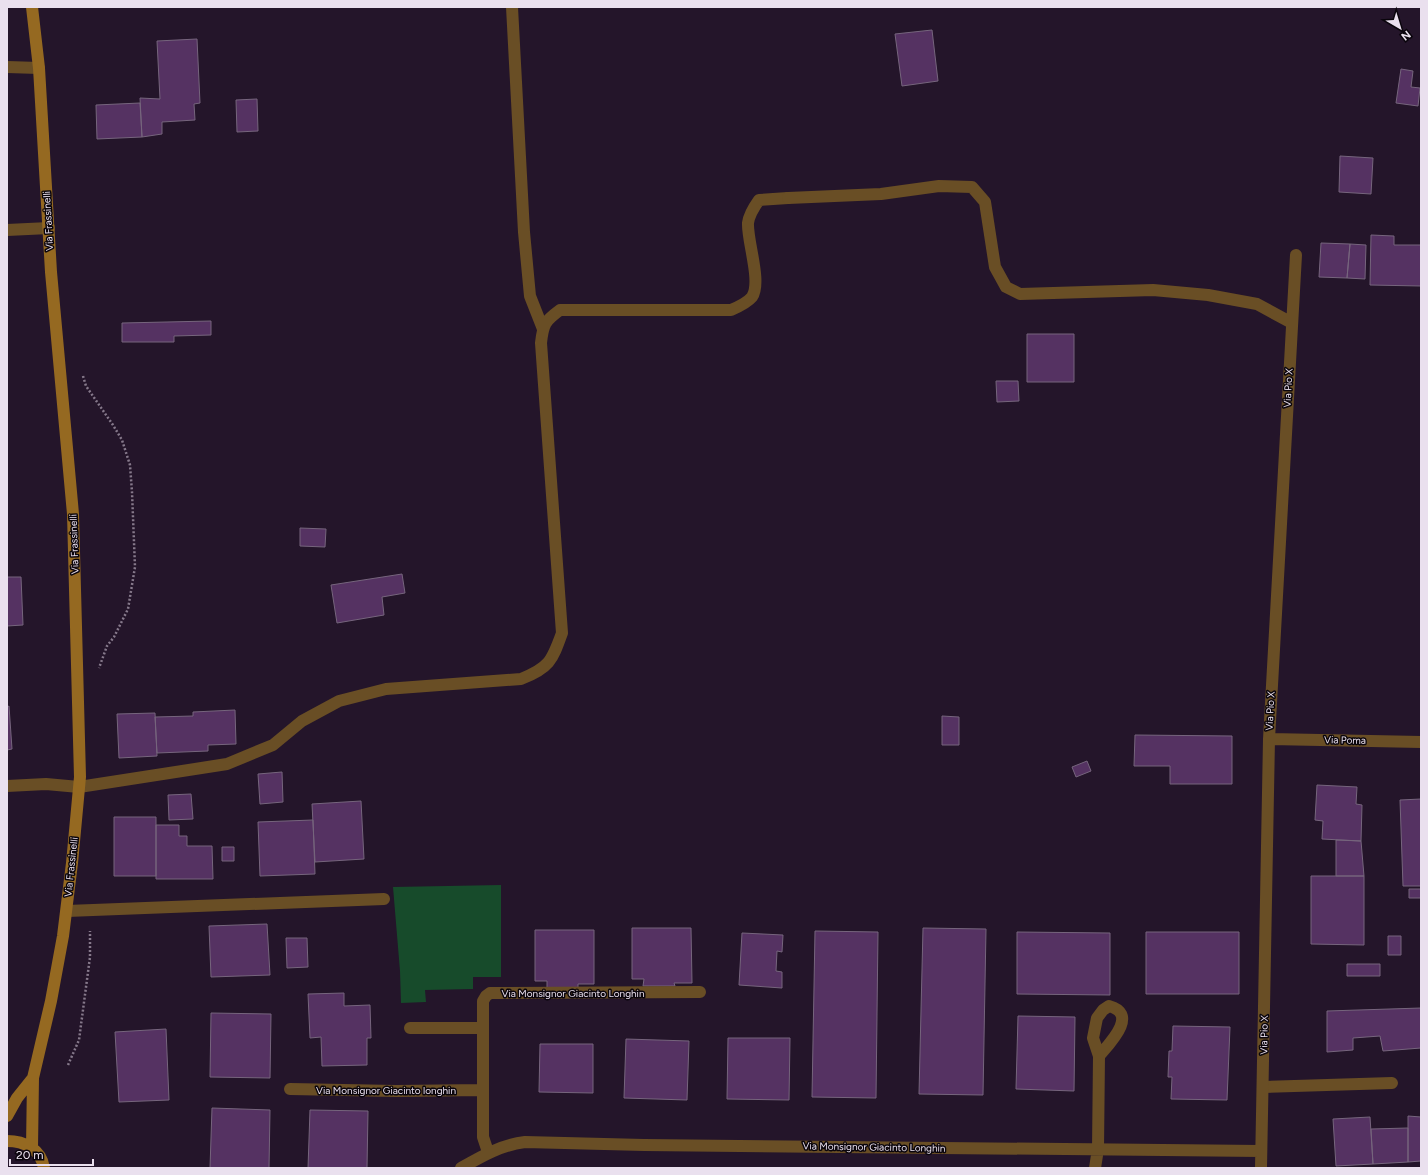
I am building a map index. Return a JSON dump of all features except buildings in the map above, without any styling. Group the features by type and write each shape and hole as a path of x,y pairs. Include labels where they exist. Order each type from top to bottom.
{"street":[{"name":"Via Frassinelli","path":"32,7 39,68 51,272 73,514 80,777 67,911 51,1000 33,1078 32,1148"},
{"path":"7,786 46,784 79,787 227,764 273,746 302,721 339,702 386,689 521,679 537,672 547,665 556,649 562,633 542,351 542,328 530,296 524,232 512,7"},
{"path":"7,67 39,68"},
{"path":"542,328 549,318 560,310 731,310 743,304 752,297 756,286 748,222 753,208 759,200 881,194 939,186 972,187 985,202 995,268 1006,287 1020,294 1153,290 1208,295 1257,304 1292,322"},
{"path":"7,230 49,228"},
{"name":"Via Pio X","path":"1261,1168 1269,739 1296,256"},
{"name":"Via Poma","path":"1269,739 1421,742"},
{"path":"67,911 384,899"},
{"name":"Via Monsignor Giacinto Longhin","path":"488,1152 483,1136 482,1028 483,1001 486,996 490,993 700,992"},
{"path":"410,1028 482,1028"},
{"path":"1095,1168 1098,1150 1099,1056"},
{"name":"Via Frassinelli","path":"7,1116 17,1098 33,1078"},
{"path":"1263,1087 1392,1083"},
{"name":"Via Monsignor Giacinto longhin","path":"290,1089 396,1091 483,1090"},
{"path":"7,1141 24,1143 32,1148 39,1156 44,1168"},
{"name":"Via Monsignor Giacinto Longhin","path":"461,1168 488,1152 508,1145 525,1142 1261,1151"}],"green space":[{"path":"501,885 501,977 473,977 473,989 425,990 426,1002 401,1003 400,971 393,887"}]}
